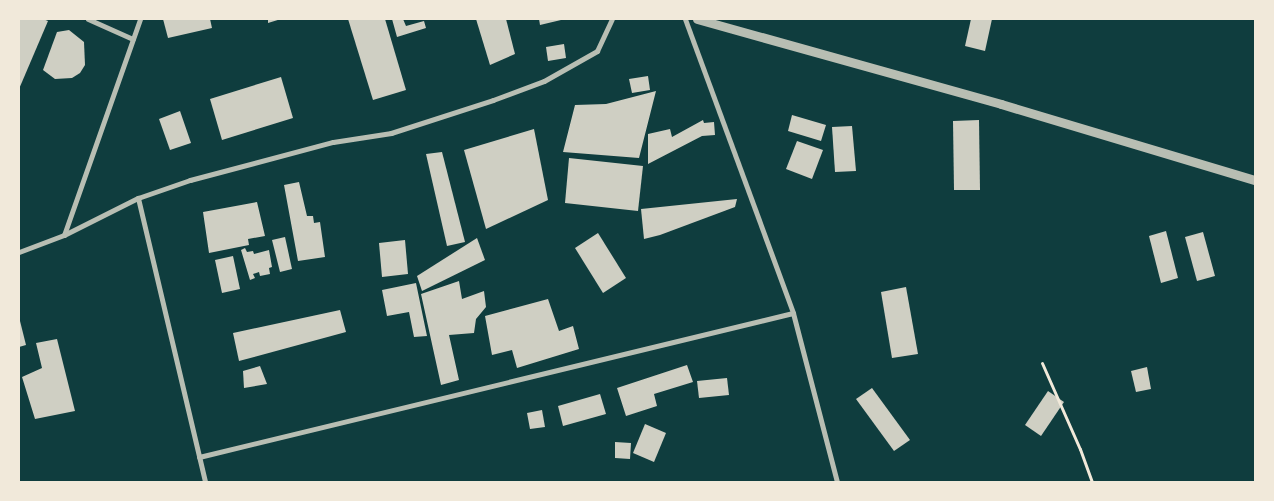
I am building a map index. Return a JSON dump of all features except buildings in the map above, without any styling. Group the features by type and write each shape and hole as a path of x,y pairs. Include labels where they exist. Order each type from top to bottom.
{"street":[{"path":"88,19 133,39"},
{"path":"64,235 140,19"},
{"path":"19,252 64,235 138,198 190,180 333,142 391,132 544,81 597,51 612,19"},
{"path":"685,19 793,313 837,482"},
{"path":"697,19 1001,104 1255,180"},
{"path":"138,198 205,482"},
{"path":"199,457 793,313"}],"path":[{"path":"1042,363 1080,449 1092,482"}]}
